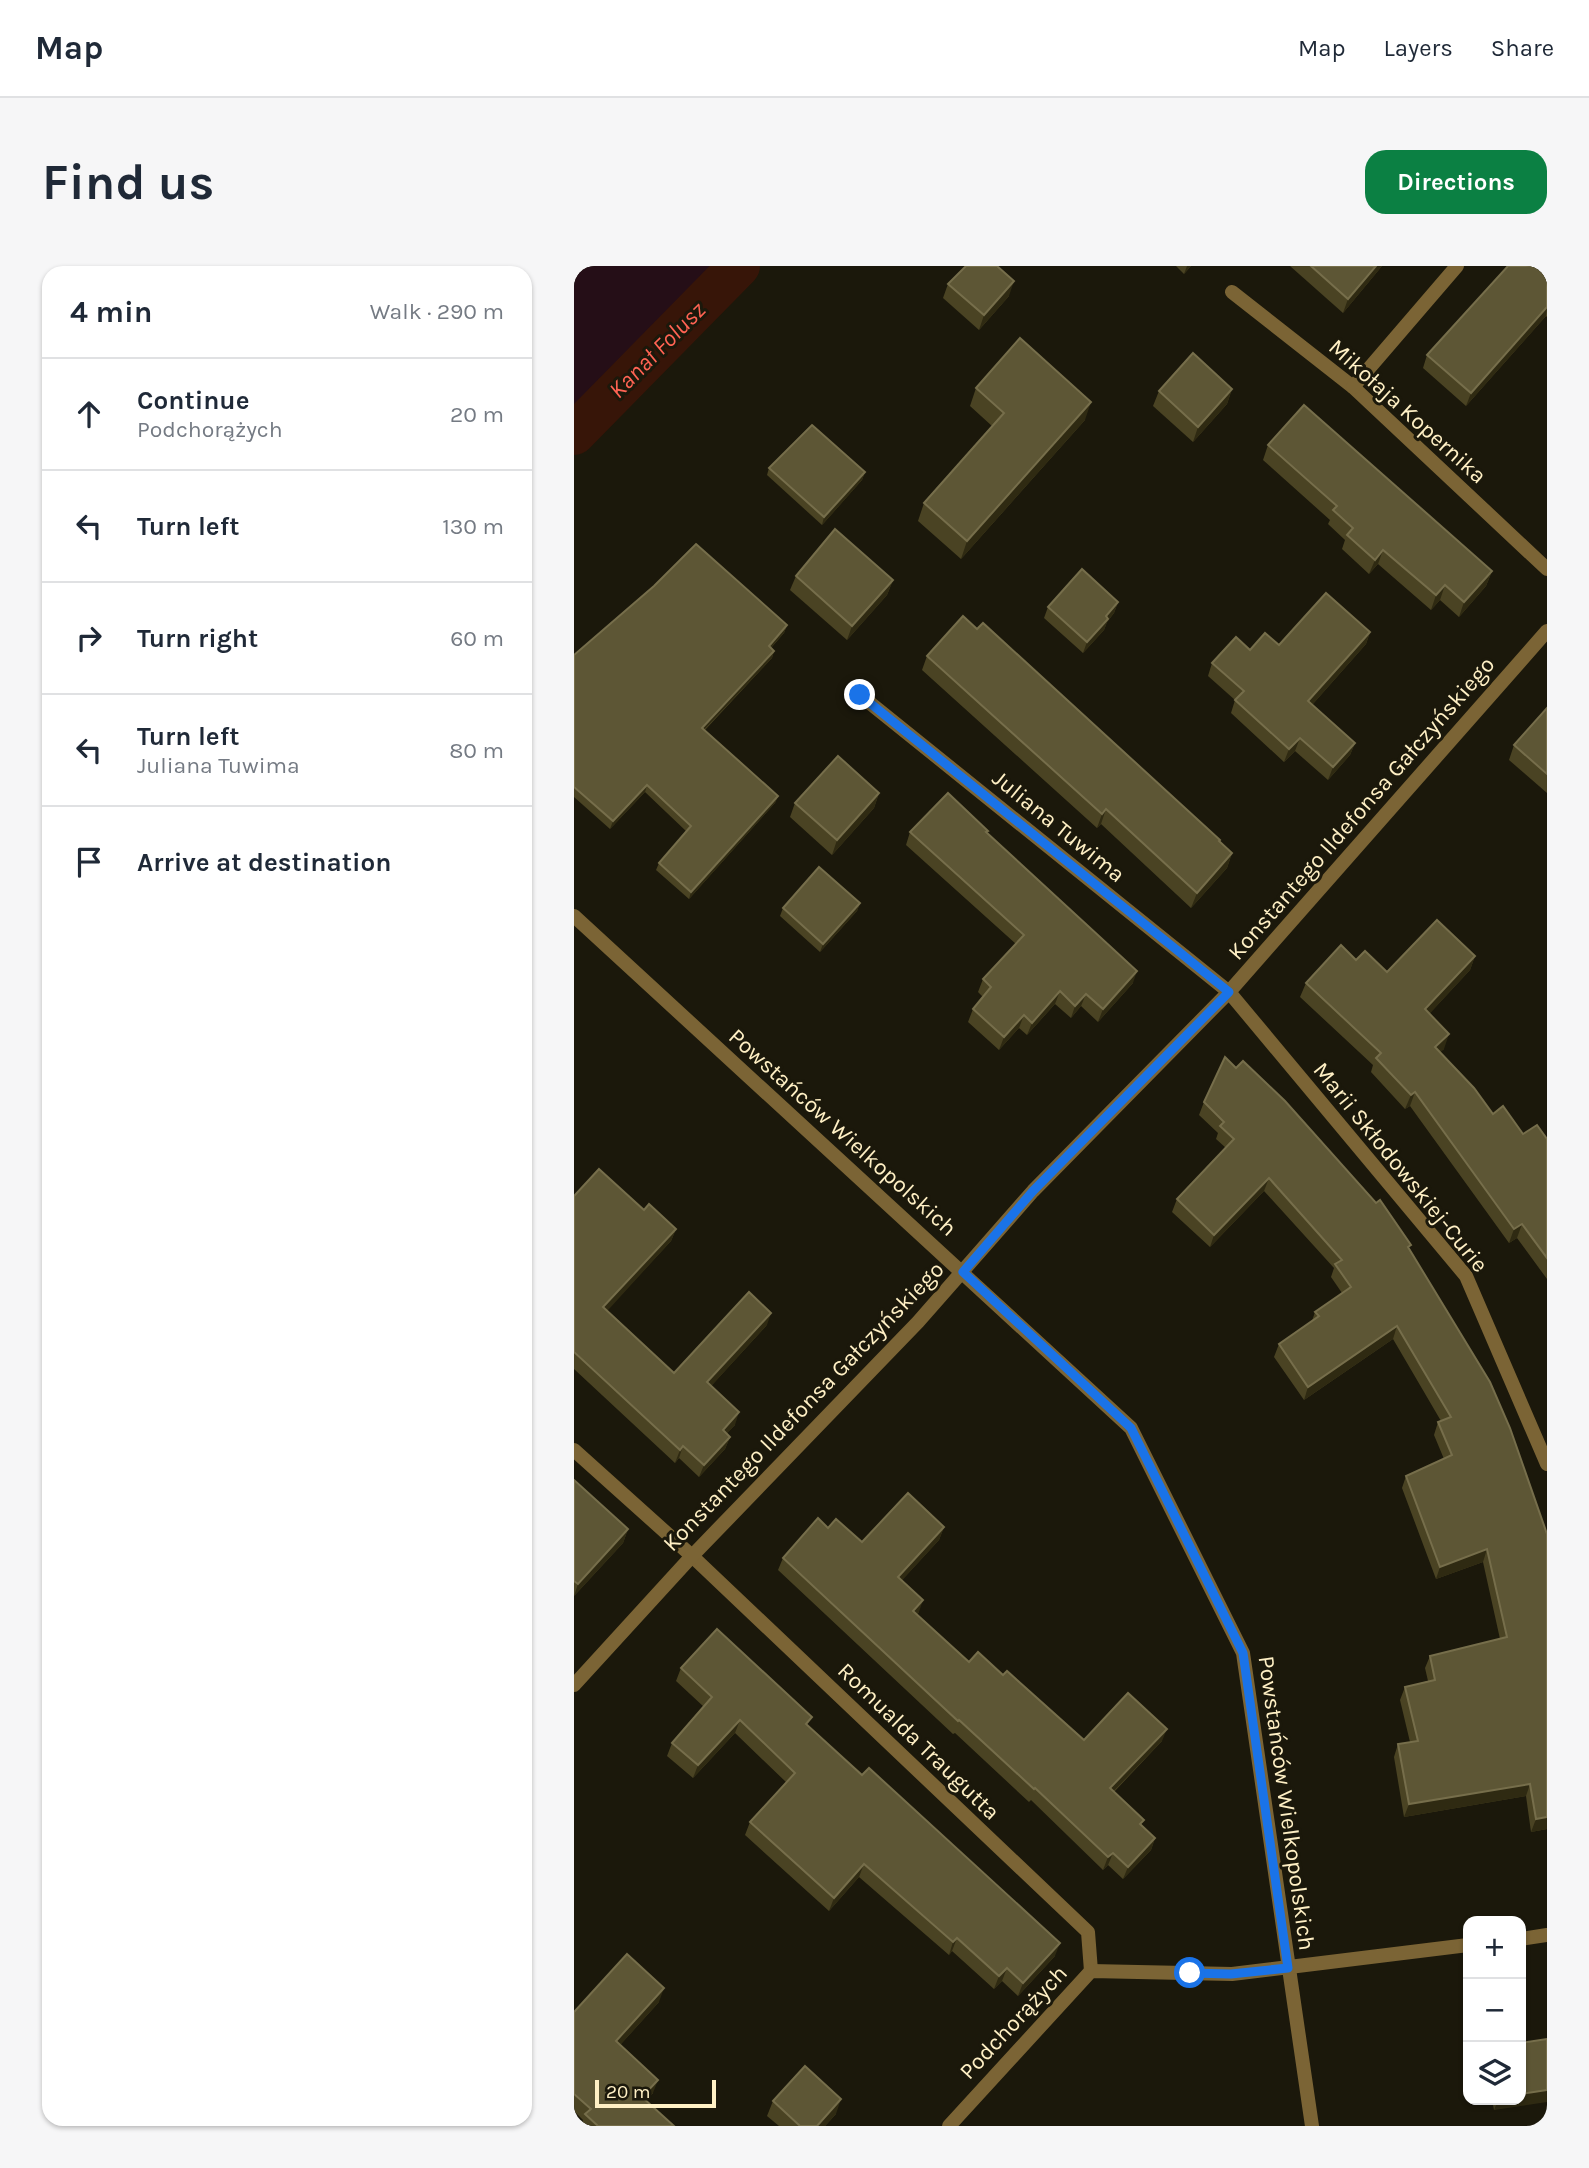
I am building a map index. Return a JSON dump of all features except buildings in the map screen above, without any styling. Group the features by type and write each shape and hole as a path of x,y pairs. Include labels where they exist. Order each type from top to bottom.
{"street":[{"path":"1353,387 1457,266"},
{"name":"Mikołaja Kopernika","path":"1232,292 1353,387 1547,569"},
{"name":"Konstantego Ildefonsa Gałczyńskiego","path":"574,1685 692,1556 918,1322 1033,1191 1229,992 1547,631"},
{"name":"Juliana Tuwima","path":"860,695 1229,992"},
{"name":"Powstańców Wielkopolskich","path":"574,916 1131,1428 1243,1653 1312,2126"},
{"name":"Marii Skłodowskiej-Curie","path":"1229,992 1466,1276 1547,1464"},
{"name":"Romualda Traugutta","path":"574,1450 692,1556 1088,1932 1091,1971"},
{"path":"1526,1938 1547,1935"},
{"name":"Podchorążych","path":"948,2126 1091,1971 1231,1974 1463,1946"}],"shaded area":[{"path":"574,266 718,266 574,411"}],"waterway":[{"name":"Kanał Folusz","path":"574,434 739,266"}],"route":[{"path":"860,695 1229,992 1033,1191 963,1272 1131,1428 1243,1653 1288,1968 1231,1974 1190,1973"}]}
